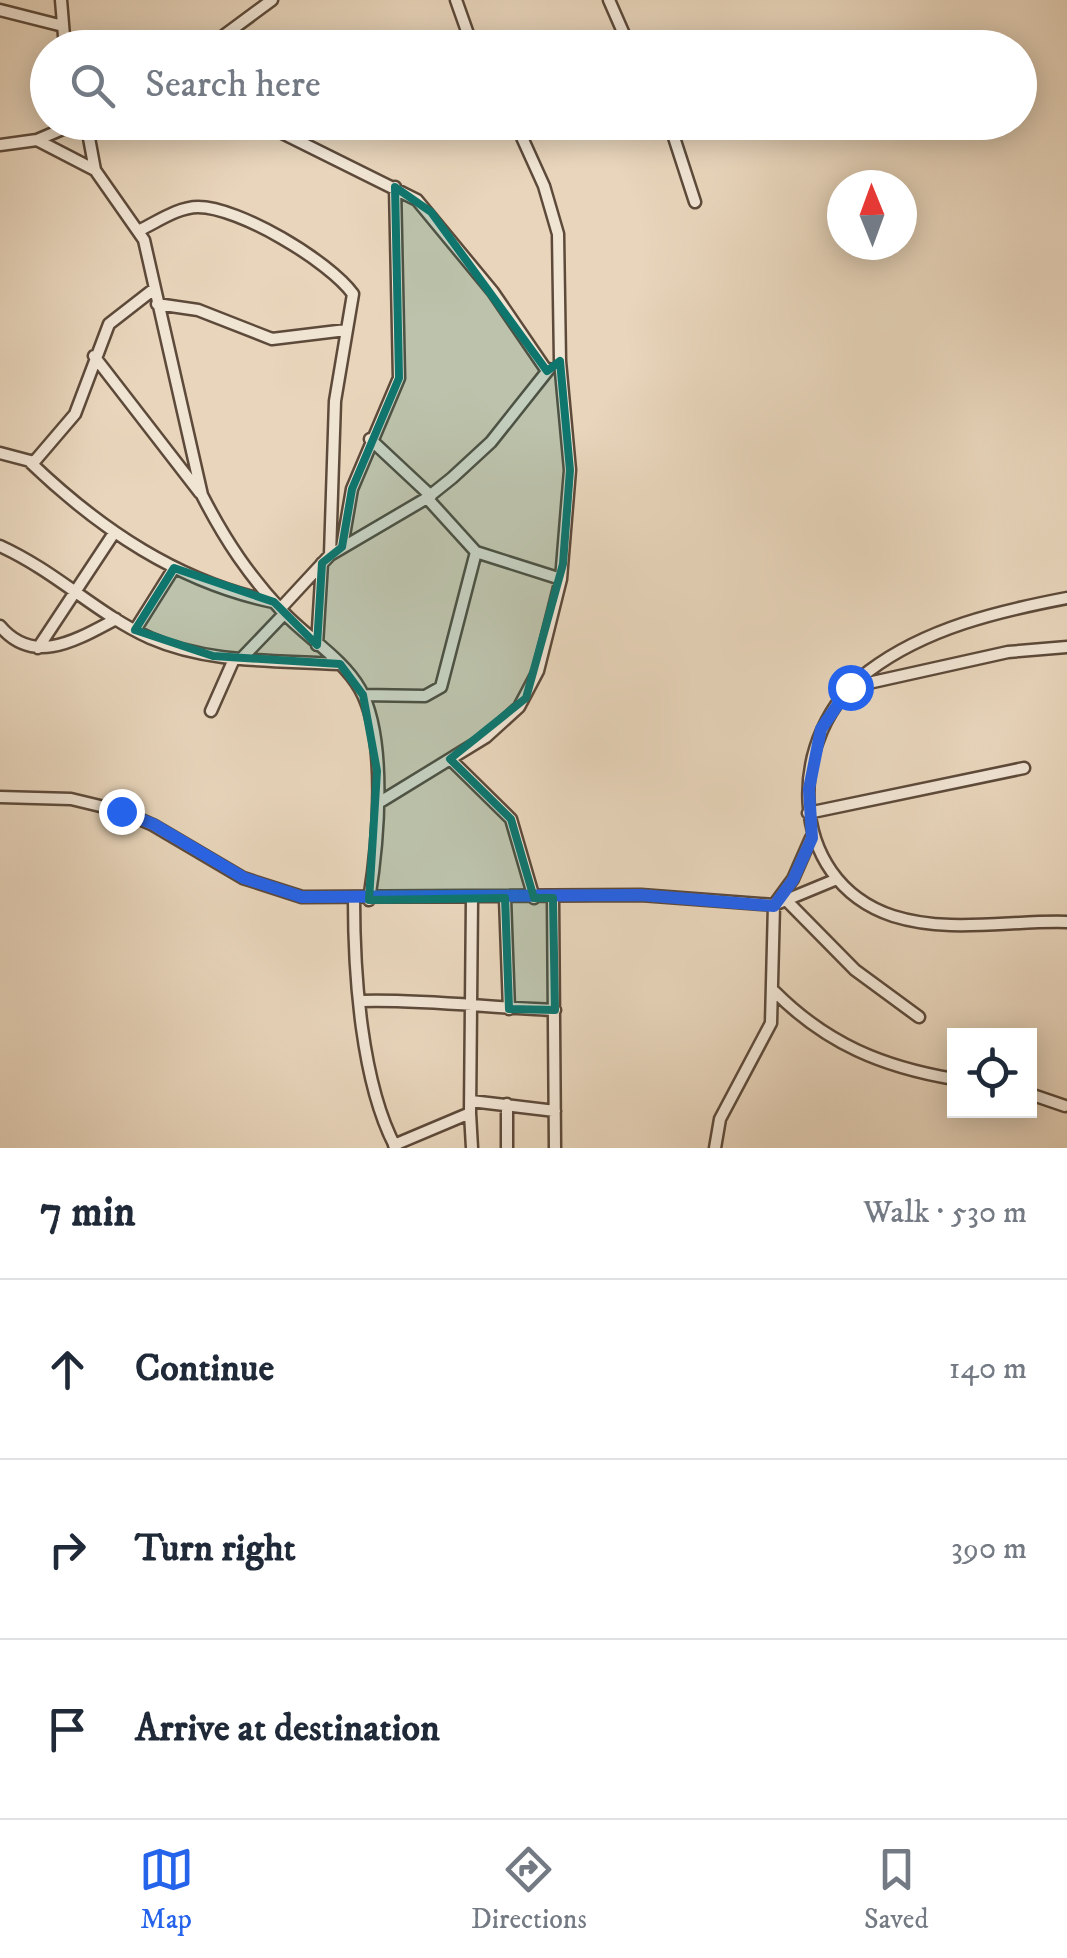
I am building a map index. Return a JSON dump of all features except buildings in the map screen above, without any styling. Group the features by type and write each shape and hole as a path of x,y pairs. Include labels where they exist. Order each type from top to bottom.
{"street":[{"path":"61,0 63,30"},
{"path":"230,30 272,0"},
{"path":"456,0 467,30"},
{"path":"609,0 622,30"},
{"path":"0,10 63,26"},
{"path":"0,145 37,140 96,170"},
{"path":"85,140 96,170 140,230 202,495 234,557 280,608 340,664 363,695 380,802 370,900"},
{"path":"297,140 417,200 448,234 547,371"},
{"path":"380,802 500,726 526,698 538,672 561,579 570,470 560,361 556,225 522,140"},
{"path":"674,140 695,202"},
{"path":"342,547 352,489 370,439 395,394 401,361 394,187"},
{"path":"140,230 197,207 300,247 348,287 354,300 335,402 317,645"},
{"path":"31,463 60,436 75,414 94,356 115,317 154,288"},
{"path":"156,304 208,313 265,338 346,330"},
{"path":"94,356 166,455 202,495"},
{"path":"211,711 237,659 326,559 429,497 490,442 547,371 560,361"},
{"path":"370,439 429,497 476,552 561,579"},
{"path":"0,453 31,463 82,512 174,568 212,586 280,608"},
{"path":"38,648 114,532"},
{"path":"0,546 76,589 116,619 170,646 237,659 340,664"},
{"path":"363,695 425,696 440,686 476,552"},
{"path":"135,630 174,568"},
{"path":"1067,598 953,627 892,656 850,687 821,729 808,813 812,838 836,879 880,910 923,923 1067,922"},
{"path":"0,626 19,644 38,648 72,641 116,619"},
{"path":"850,687 1008,652 1067,647"},
{"path":"450,759 510,818 534,898"},
{"path":"808,813 1024,768"},
{"path":"0,797 71,800 121,811 258,884 302,897 686,897 774,906 836,879"},
{"path":"715,1148 720,1119 767,1036 775,992 774,906 793,880 812,838"},
{"path":"472,898 472,1148"},
{"path":"505,898 509,1009"},
{"path":"553,898 556,1148"},
{"path":"354,900 360,1001 380,1107 395,1146 470,1107 507,1104 555,1111"},
{"path":"786,901 855,970 919,1017"},
{"path":"775,992 804,1020 843,1046 901,1069 947,1078"},
{"path":"360,1001 438,1001 473,1008 555,1010"},
{"path":"1037,1096 1065,1106"},
{"path":"506,1148 507,1104"}],"highlighted area":[{"path":"395,187 431,212 547,371 560,361 570,470 563,564 526,698 450,759 511,819 534,898 553,898 555,1010 509,1009 505,898 369,900 377,771 363,695 340,664 213,656 135,630 174,568 274,602 317,645 322,563 342,547 352,489 399,378"}],"route":[{"path":"121,811 153,824 244,878 302,897 354,900 641,895 774,906 793,880 812,838 809,789 821,729 834,703 850,687"}]}
